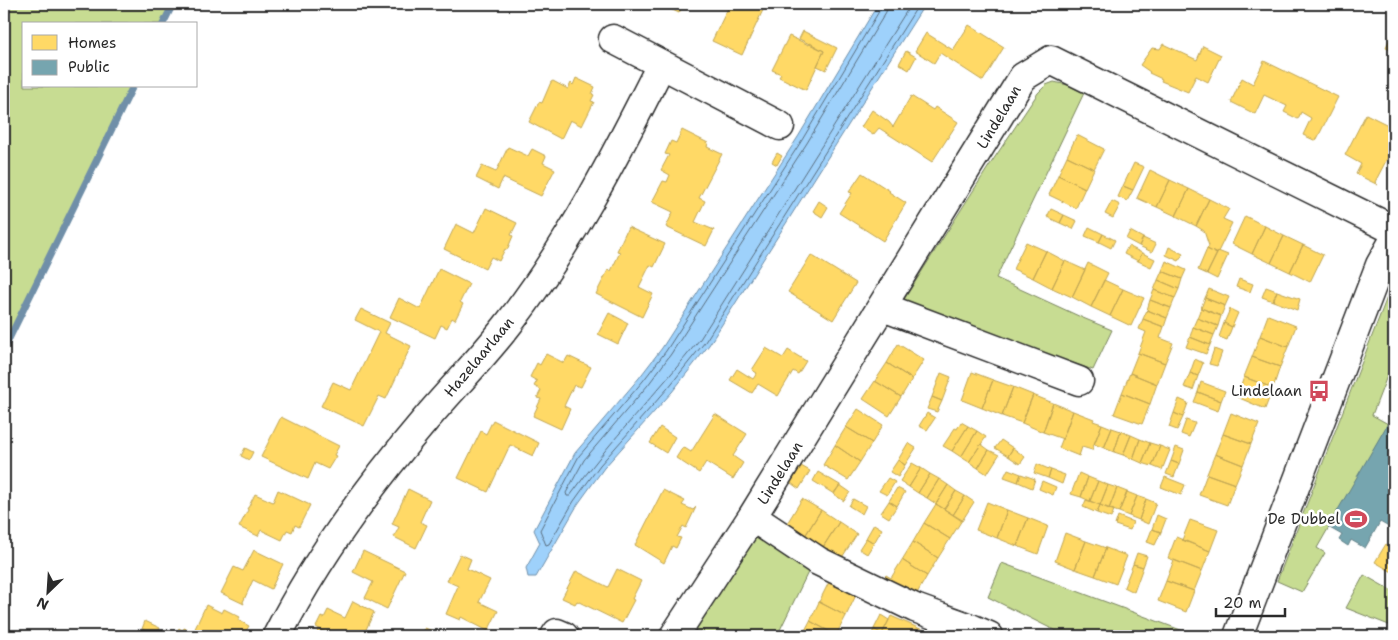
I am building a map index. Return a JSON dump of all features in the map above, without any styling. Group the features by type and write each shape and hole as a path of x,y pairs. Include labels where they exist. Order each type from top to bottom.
{"street":[{"path":"613,39 780,126"},
{"name":"Lindelaan","path":"674,636 752,517 1023,78 1051,60 1394,230"},
{"name":"Hazelaarlaan","path":"277,636 298,596 338,532 427,418 476,364 511,320 548,268 603,177 661,65"},
{"path":"1238,636 1380,265 1394,240"},
{"path":"883,307 1079,381"},
{"path":"752,517 818,562 916,608 981,632"},
{"path":"555,636 556,633 564,636"}],"green space":[{"path":"4,4 172,4 164,22 22,22 22,88 131,88 55,247 4,347"},
{"path":"1054,82 1068,85 1084,93 996,278 1112,330 1093,370 901,304 1038,93 1046,85"},
{"path":"1391,287 1394,288 1394,358 1372,415 1388,424 1317,548 1325,553 1302,592 1277,581"},
{"path":"753,532 812,564 777,636 688,636"},
{"path":"1002,563 1194,636 1066,636 988,597"},
{"path":"1364,575 1394,592 1394,627 1346,608"}],"water":[{"path":"878,4 925,4 709,345 672,392 604,468 578,504 536,577 528,577 526,568 540,543 534,530 575,453 662,348 798,137"}],"building: Homes":[{"path":"665,4 683,4 679,13 664,6"},
{"path":"730,4 749,4 763,10 742,55 712,41"},
{"path":"969,25 1004,47 983,81 940,53 934,63 915,51 926,33 953,50"},
{"path":"1394,30 1394,52 1386,47"},
{"path":"803,31 837,48 826,70 817,66 824,51 799,39"},
{"path":"789,36 809,45 810,43 824,51 806,90 779,77 781,74 772,70"},
{"path":"1163,44 1197,60 1203,46 1221,55 1208,82 1196,76 1188,92 1161,81 1162,79 1149,73 1140,65 1152,48 1160,49"},
{"path":"906,51 916,57 909,70 899,64"},
{"path":"1264,61 1338,97 1316,141 1303,135 1311,118 1301,112 1298,119 1284,112 1287,106 1264,95 1255,114 1231,102 1242,78 1253,84"},
{"path":"576,78 595,87 591,101 594,102 582,126 570,120 561,139 529,122 539,102 542,103 551,82 553,81 568,89 571,83 573,85"},
{"path":"911,96 933,110 935,107 958,122 932,162 879,128 873,135 861,127 872,110 893,127"},
{"path":"1366,114 1394,128 1394,153 1390,161 1387,159 1375,182 1378,185 1356,174 1361,164 1345,155"},
{"path":"682,130 708,143 707,147 722,154 699,198 705,201 695,222 714,230 706,246 666,227 673,212 652,202 663,181 667,182 670,175 661,170 669,155 665,154 671,141 676,143"},
{"path":"1077,135 1104,149 1094,169 1067,156"},
{"path":"508,147 528,156 532,149 546,156 543,163 555,169 541,196 503,178 498,189 476,178 482,166 496,172"},
{"path":"777,153 782,156 777,165 772,162"},
{"path":"1067,156 1094,169 1085,188 1058,175"},
{"path":"1134,163 1144,167 1133,190 1123,186"},
{"path":"1150,170 1170,180 1157,207 1137,198"},
{"path":"862,173 906,203 883,241 839,213 852,193 849,192"},
{"path":"1058,175 1085,188 1076,208 1049,195"},
{"path":"1170,180 1189,189 1176,216 1157,207"},
{"path":"1123,186 1133,190 1127,201 1118,197"},
{"path":"1189,189 1209,199 1196,226 1176,216"},
{"path":"1209,199 1229,209 1223,219 1232,223 1217,254 1207,249 1209,246 1204,231 1196,226"},
{"path":"819,201 828,207 822,217 813,211"},
{"path":"1112,201 1120,205 1113,218 1105,214"},
{"path":"486,208 517,223 507,250 505,249 499,261 491,257 485,269 444,249 456,224 474,233"},
{"path":"1051,209 1064,215 1060,223 1047,217"},
{"path":"1064,215 1077,221 1073,229 1060,223"},
{"path":"1245,216 1265,226 1252,254 1232,244"},
{"path":"1265,226 1284,236 1271,263 1252,254"},
{"path":"628,227 665,244 654,267 650,265 639,287 653,294 642,317 596,294 608,270 611,271 620,252 617,251"},
{"path":"1089,227 1103,234 1099,242 1085,236"},
{"path":"1130,231 1143,238 1139,246 1126,239"},
{"path":"1103,234 1115,240 1111,248 1099,242"},
{"path":"1284,236 1303,245 1290,272 1271,263"},
{"path":"1143,238 1156,244 1152,252 1139,246"},
{"path":"1026,242 1046,251 1033,278 1013,269"},
{"path":"1303,245 1323,255 1310,282 1290,272"},
{"path":"1128,246 1142,253 1138,261 1124,254"},
{"path":"1169,247 1183,254 1179,261 1166,255"},
{"path":"1207,249 1217,254 1207,274 1198,270"},
{"path":"1046,251 1065,261 1052,288 1033,278"},
{"path":"1218,251 1228,255 1217,279 1207,274"},
{"path":"1142,253 1155,259 1151,267 1138,261"},
{"path":"811,255 856,283 833,320 788,292"},
{"path":"1065,261 1085,270 1072,297 1052,288"},
{"path":"1166,261 1186,270 1182,279 1162,271"},
{"path":"1088,263 1108,273 1091,307 1072,297"},
{"path":"439,269 469,284 460,302 463,304 455,320 452,318 447,328 441,325 435,338 390,317 399,298 420,309"},
{"path":"1162,271 1182,279 1179,289 1158,280"},
{"path":"1239,279 1253,284 1250,292 1236,287"},
{"path":"1104,280 1123,289 1110,316 1091,307"},
{"path":"1158,280 1179,289 1175,298 1154,290"},
{"path":"1266,287 1277,291 1273,301 1262,297"},
{"path":"1123,289 1144,298 1131,326 1110,316"},
{"path":"1209,289 1229,297 1225,306 1205,298"},
{"path":"1154,290 1175,298 1171,308 1150,300"},
{"path":"1277,291 1300,299 1297,310 1273,301"},
{"path":"1205,298 1225,306 1221,316 1201,308"},
{"path":"1150,300 1171,308 1167,318 1147,310"},
{"path":"1201,308 1221,316 1218,326 1197,318"},
{"path":"361,309 390,323 385,333 411,346 386,399 379,396 364,426 321,406 333,382 351,390 379,332 355,320"},
{"path":"1230,309 1238,313 1232,327 1224,323"},
{"path":"1147,310 1167,318 1164,327 1143,319"},
{"path":"609,313 628,323 618,344 598,334"},
{"path":"1268,315 1296,326 1288,347 1260,336"},
{"path":"1197,318 1218,326 1214,335 1193,327"},
{"path":"1143,319 1164,327 1160,338 1173,343 1165,363 1138,353 1146,332 1139,329"},
{"path":"1224,323 1232,327 1227,340 1219,337"},
{"path":"1193,327 1214,335 1210,345 1190,337"},
{"path":"1260,336 1288,347 1280,367 1252,357"},
{"path":"1190,337 1210,345 1206,354 1186,347"},
{"path":"898,344 924,360 912,379 887,363"},
{"path":"766,348 783,358 788,350 806,361 798,374 793,371 778,396 758,384 752,393 730,380 737,369 753,379 757,373 752,370"},
{"path":"1214,349 1222,352 1217,366 1209,364"},
{"path":"1138,353 1165,363 1157,384 1130,373"},
{"path":"546,354 564,363 568,356 591,367 581,387 574,385 564,406 570,409 561,429 533,416 541,399 537,398 541,390 534,386 537,381 530,377 537,363 540,365"},
{"path":"1252,357 1280,367 1273,388 1244,377"},
{"path":"1195,359 1203,363 1198,376 1190,373"},
{"path":"887,363 912,379 901,397 875,381"},
{"path":"972,372 993,380 982,408 962,400"},
{"path":"941,373 951,377 942,401 932,397"},
{"path":"1130,373 1157,384 1150,404 1122,393"},
{"path":"1190,373 1198,376 1193,390 1184,387"},
{"path":"1244,377 1273,388 1265,409 1237,397"},
{"path":"993,380 1013,387 1002,416 982,408"},
{"path":"875,381 901,397 889,416 863,399"},
{"path":"1201,382 1225,391 1221,401 1198,392"},
{"path":"1013,387 1033,395 1022,423 1002,416"},
{"path":"1198,392 1221,401 1218,411 1194,402"},
{"path":"1122,393 1150,404 1142,424 1114,414"},
{"path":"1033,395 1053,403 1043,432 1022,423"},
{"path":"932,397 942,401 937,412 927,409"},
{"path":"1179,399 1188,403 1183,417 1174,413"},
{"path":"1053,403 1073,411 1063,439 1043,432"},
{"path":"858,409 883,425 872,443 846,427"},
{"path":"1073,411 1102,424 1092,450 1082,447 1079,456 1059,448"},
{"path":"927,413 935,418 927,430 919,426"},
{"path":"1174,413 1183,417 1177,430 1169,427"},
{"path":"1231,413 1259,424 1251,444 1223,434"},
{"path":"715,414 747,434 733,456 743,463 733,479 706,462 699,473 676,458 683,447 691,452"},
{"path":"281,417 339,446 334,455 336,456 328,469 315,463 308,479 261,457"},
{"path":"493,420 539,443 533,456 510,445 488,492 458,478 481,431 486,434"},
{"path":"1186,420 1195,423 1189,437 1181,434"},
{"path":"961,422 968,426 952,451 943,446"},
{"path":"1102,424 1112,428 1104,448 1094,444"},
{"path":"968,426 977,431 961,457 952,451"},
{"path":"660,427 675,437 666,453 650,443"},
{"path":"846,427 872,443 860,462 835,445"},
{"path":"1112,428 1121,431 1114,452 1104,448"},
{"path":"977,431 986,437 969,462 961,457"},
{"path":"1121,431 1131,435 1123,455 1114,452"},
{"path":"1223,434 1251,444 1243,465 1215,454"},
{"path":"1131,435 1140,439 1133,459 1123,455"},
{"path":"1140,439 1150,443 1142,463 1133,459"},
{"path":"1001,440 1013,448 1008,456 995,448"},
{"path":"908,443 916,448 905,465 898,460"},
{"path":"1150,443 1160,446 1152,466 1142,463"},
{"path":"981,444 989,450 978,468 969,462"},
{"path":"835,445 860,462 848,480 823,465"},
{"path":"1160,446 1170,450 1162,470 1152,466"},
{"path":"1176,447 1184,450 1179,464 1171,461"},
{"path":"245,448 253,452 249,460 241,456"},
{"path":"1013,448 1025,457 1020,464 1008,456"},
{"path":"989,450 999,455 987,474 978,468"},
{"path":"1215,454 1243,465 1235,484 1207,474"},
{"path":"898,460 905,465 898,477 890,472"},
{"path":"1171,461 1179,464 1174,477 1166,474"},
{"path":"912,463 921,468 909,487 900,481"},
{"path":"1037,464 1051,470 1048,478 1034,473"},
{"path":"801,466 810,471 799,489 791,483"},
{"path":"921,468 930,474 918,493 909,487"},
{"path":"1008,469 1021,474 1018,482 1004,477"},
{"path":"1051,470 1065,475 1062,484 1048,478"},
{"path":"818,472 840,485 834,494 813,481"},
{"path":"1079,473 1088,477 1081,497 1071,494"},
{"path":"930,474 939,479 927,498 918,493"},
{"path":"1021,474 1035,479 1032,488 1018,482"},
{"path":"1207,474 1235,484 1227,505 1199,495"},
{"path":"1088,477 1098,481 1090,501 1081,497"},
{"path":"1165,477 1185,485 1181,495 1161,487"},
{"path":"888,478 895,482 887,495 879,491"},
{"path":"939,479 948,485 936,504 927,498"},
{"path":"1042,481 1056,487 1053,495 1039,489"},
{"path":"1098,481 1108,485 1100,505 1090,501"},
{"path":"840,485 850,492 844,501 833,494"},
{"path":"948,485 956,491 944,509 936,504"},
{"path":"1108,485 1117,488 1109,509 1100,505"},
{"path":"897,488 905,492 897,506 889,501"},
{"path":"1117,488 1127,492 1119,512 1109,509"},
{"path":"408,489 430,500 420,522 427,525 416,548 394,537 399,527 392,524"},
{"path":"278,490 310,505 299,527 295,525 292,532 287,530 282,540 261,530 258,536 239,527 255,494 273,502"},
{"path":"663,490 685,501 682,505 693,510 696,507 686,528 683,526 677,537 681,538 676,548 672,546 664,563 635,545"},
{"path":"956,491 965,496 953,515 944,509"},
{"path":"1127,492 1137,496 1129,516 1119,512"},
{"path":"965,496 974,502 962,521 953,515"},
{"path":"1137,496 1146,499 1139,520 1129,516"},
{"path":"802,499 821,510 805,536 786,525"},
{"path":"853,499 866,506 862,514 849,506"},
{"path":"1146,499 1156,503 1148,524 1139,520"},
{"path":"1086,500 1100,505 1097,513 1083,507"},
{"path":"889,501 897,506 889,518 881,513"},
{"path":"987,502 1007,510 997,538 976,530"},
{"path":"936,504 962,520 950,539 924,523"},
{"path":"1100,505 1114,510 1111,518 1097,513"},
{"path":"821,510 839,522 823,547 805,536"},
{"path":"1007,510 1028,518 1017,546 997,538"},
{"path":"1157,515 1166,519 1161,532 1152,529"},
{"path":"1118,516 1133,522 1130,530 1115,525"},
{"path":"1028,518 1048,526 1038,554 1017,546"},
{"path":"1190,520 1218,530 1210,551 1182,540"},
{"path":"839,522 857,534 841,559 823,547"},
{"path":"924,523 950,539 938,558 913,542"},
{"path":"874,524 882,529 874,543 866,538"},
{"path":"1152,529 1161,532 1155,545 1147,542"},
{"path":"1065,533 1086,541 1075,569 1055,561"},
{"path":"1176,537 1210,551 1202,571 1168,558"},
{"path":"866,538 874,543 867,554 859,549"},
{"path":"1086,541 1106,548 1095,576 1075,569"},
{"path":"913,542 938,558 927,576 902,560"},
{"path":"1386,544 1394,549 1394,573 1375,562"},
{"path":"1106,548 1127,556 1116,584 1095,576"},
{"path":"254,550 283,564 271,589 253,580 243,602 244,604 221,593 234,567 243,571"},
{"path":"363,551 405,571 387,609 365,598 373,582 353,572"},
{"path":"1137,553 1147,556 1143,567 1133,564"},
{"path":"460,554 471,559 467,569 490,580 479,602 498,611 488,631 461,617 460,620 446,614 458,586 447,581"},
{"path":"902,560 927,576 916,595 901,585 896,593 881,583 886,575 891,578"},
{"path":"1174,560 1202,571 1194,591 1166,581"},
{"path":"1133,564 1143,567 1134,592 1124,587"},
{"path":"617,569 641,581 622,623 577,601 575,604 562,598 576,571 608,587"},
{"path":"1166,581 1194,591 1186,612 1158,601"},
{"path":"829,582 843,590 846,585 858,591 846,616 819,602"},
{"path":"353,601 374,612 363,636 333,636 316,627 321,617 324,618 328,610 345,618"},
{"path":"819,602 846,616 836,635 810,621"},
{"path":"206,605 222,613 224,609 240,617 238,620 249,626 243,636 175,636 179,628 183,631 184,628 189,630 188,633 192,635"},
{"path":"881,615 889,620 882,634 874,629"},
{"path":"891,616 923,630 920,636 881,636"},
{"path":"145,621 160,628 157,636 142,629"},
{"path":"810,621 836,635 802,636"},
{"path":"425,628 437,633 436,636 422,635"},
{"path":"319,629 333,636 315,636"},
{"path":"874,629 882,634 881,636 871,636"},
{"path":"923,630 937,636 920,636"}],"building: Public":[{"path":"1394,413 1394,530 1380,522 1365,548 1351,540 1348,546 1339,540 1342,535 1328,527"}],"waterway":[{"path":"164,22 173,4"},
{"path":"4,349 132,88"}],"place":[{"name":"Lindelaan","path":"1319,391"},
{"name":"De Dubbel","path":"1356,519"}]}
